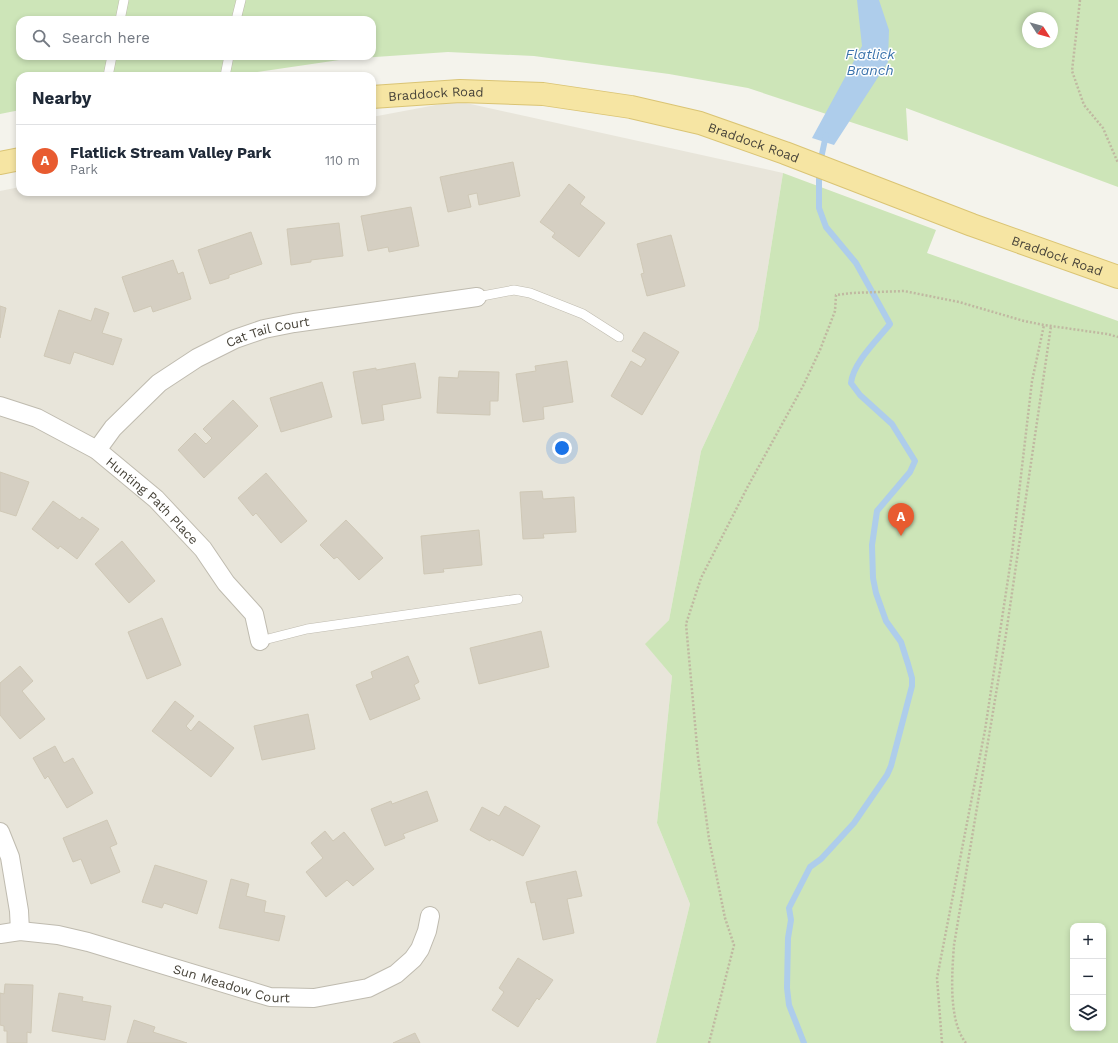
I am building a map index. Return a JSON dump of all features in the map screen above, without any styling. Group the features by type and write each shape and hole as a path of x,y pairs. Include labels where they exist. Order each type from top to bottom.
{"main road":[{"name":"Braddock Road","path":"376,97 460,91 543,94 638,109 700,124 785,153 972,225 1118,277"},
{"path":"0,163 16,160"}],"street":[{"name":"Cat Tail Court","path":"97,450 113,428 159,383 197,358 235,339 264,329 294,323 477,297"},
{"name":"Hunting Path Place","path":"0,406 37,418 97,450 156,499 203,548 226,583 254,614 260,642"},
{"path":"0,832 10,857 19,911 20,931"},
{"name":"Sun Meadow Court","path":"0,934 20,931 58,935 88,942 270,997 314,998 368,988 396,974 412,960 420,949 427,931 430,916"}],"lane":[{"path":"121,16 124,0"},
{"path":"237,16 240,0"},
{"path":"109,72 111,60"},
{"path":"226,72 228,60"},
{"path":"477,297 514,290 530,293 583,314 619,337"},
{"path":"260,642 307,628 518,599"}],"path":[{"path":"1080,0 1072,71 1084,105 1103,128 1118,163"},
{"path":"709,1043 734,945 725,918 709,840 698,757 686,624 701,578 747,488 803,386 820,350 835,311 836,295 852,293 904,292 959,302 1024,321 1118,337"},
{"path":"942,1043 937,978 985,730 1012,553 1032,381 1044,325"},
{"path":"966,1043 959,1033 953,1006 954,945 1007,626 1051,326"}],"shaded area":[{"path":"457,101 783,173 758,329 701,451 669,620 646,644 672,676 657,823 690,904 656,1043 0,1043 0,191 16,188 16,196 376,196 376,116"}],"green space":[{"path":"0,0 1118,0 1118,187 906,108 908,141 748,88 669,74 534,56 448,52 376,57 376,16 16,16 16,60 339,60 258,72 16,72 16,111 0,114"},
{"path":"783,173 936,230 927,253 1118,321 1118,1043 656,1043 690,904 657,823 672,676 645,644 669,620 701,451 758,329"}],"water":[{"name":"Flatlick Branch","path":"857,0 879,0 889,30 888,62 834,145 812,138 862,46"}],"building":[{"path":"513,162 520,196 479,205 477,193 468,195 471,207 448,212 440,177"},
{"path":"569,184 585,197 580,204 605,223 579,257 552,237 555,233 540,222"},
{"path":"411,207 419,246 389,252 388,247 368,251 361,216"},
{"path":"339,223 343,256 311,260 311,262 291,265 287,229"},
{"path":"251,232 262,264 229,275 229,278 210,284 198,250"},
{"path":"671,235 685,286 647,296 641,274 644,273 637,244"},
{"path":"173,260 178,274 183,272 191,299 153,312 151,306 134,312 122,277"},
{"path":"0,306 6,308 0,338"},
{"path":"95,308 109,313 102,333 122,339 113,365 74,352 70,364 44,356 59,310 91,321"},
{"path":"644,332 679,352 642,415 611,396 631,361 641,367 646,359 632,351"},
{"path":"567,361 573,402 543,407 544,419 523,422 516,374 536,371 535,366"},
{"path":"415,363 421,398 382,405 384,420 362,424 353,372 376,368 376,370"},
{"path":"459,371 499,372 498,401 490,401 490,415 437,413 439,377 458,378"},
{"path":"322,382 332,417 281,432 270,398"},
{"path":"233,400 258,426 204,478 178,450 195,433 206,444 212,438 203,429"},
{"path":"0,472 29,482 16,516 0,511"},
{"path":"266,473 307,521 281,543 256,513 253,516 238,498"},
{"path":"542,491 543,499 574,497 576,532 543,534 544,538 523,539 520,492"},
{"path":"53,501 80,520 82,517 99,529 77,559 60,546 58,549 32,529"},
{"path":"346,520 383,558 359,580 337,557 334,559 320,545"},
{"path":"479,530 482,565 443,569 444,572 424,574 421,536"},
{"path":"122,541 155,581 129,603 95,564"},
{"path":"162,618 181,665 147,679 128,632"},
{"path":"541,631 549,667 479,684 470,648"},
{"path":"408,656 419,682 414,685 420,699 370,720 356,685 373,678 371,672"},
{"path":"20,666 33,681 22,691 45,719 20,739 0,715 0,683"},
{"path":"175,701 194,716 186,726 191,731 199,721 234,748 211,777 152,731"},
{"path":"308,714 315,749 262,760 254,726"},
{"path":"55,746 64,763 73,758 93,793 67,808 48,776 45,779 33,758"},
{"path":"427,791 438,821 403,834 405,838 385,846 371,809 391,801 392,804"},
{"path":"505,806 540,826 523,856 470,830 482,807 499,816"},
{"path":"107,820 117,844 110,847 120,872 91,884 81,859 73,862 63,838"},
{"path":"325,831 333,841 344,832 374,869 353,886 347,880 326,897 306,872 323,858 311,843"},
{"path":"155,865 207,881 197,914 164,903 162,908 142,902"},
{"path":"576,871 582,896 567,899 574,933 543,940 535,902 531,903 526,882"},
{"path":"231,879 249,884 246,896 266,901 264,912 285,916 279,941 219,928"},
{"path":"518,958 553,980 539,1000 537,998 518,1027 492,1010 504,992 499,988"},
{"path":"5,984 33,985 31,1033 27,1032 27,1043 7,1043 7,1031 4,1031 4,1026 0,1025 0,993 4,994"},
{"path":"59,993 83,997 82,1001 111,1006 105,1040 52,1031"},
{"path":"134,1020 155,1027 153,1032 187,1043 127,1043"},
{"path":"415,1033 420,1043 393,1043"}],"waterway":[{"name":"Flatlick Branch","path":"804,1043 789,1005 787,988 788,938 791,920 789,908 810,867 821,859 854,823 887,775 891,766 912,686 912,678 901,642 886,621 876,593 873,578 872,545 877,511 910,472 915,461 892,424 860,395 851,383 856,368 861,360 872,344 890,324 856,263 826,227 819,208 819,168 826,135"}],"place":[{"name":"Flatlick Stream Valley Park","path":"901,536"}]}
